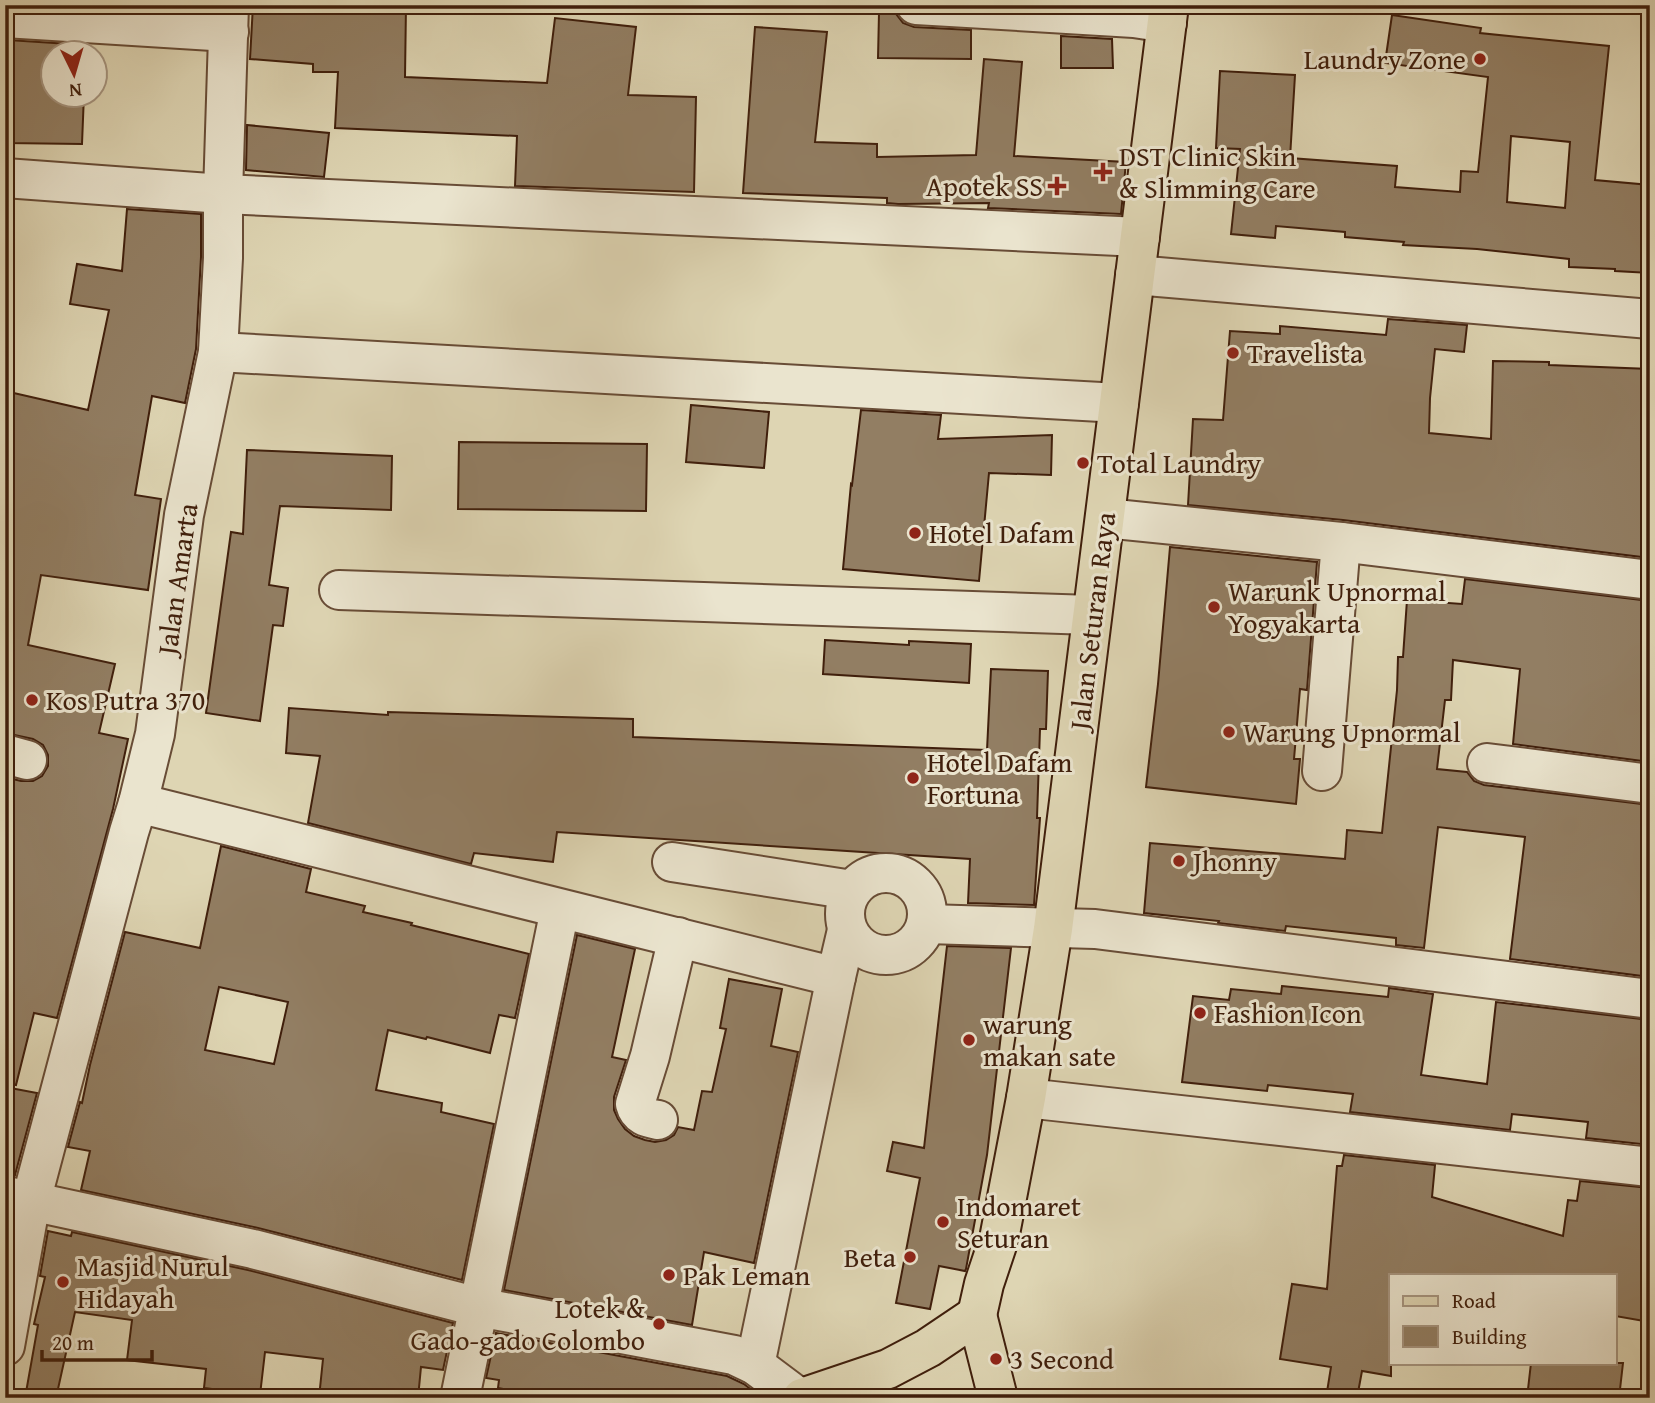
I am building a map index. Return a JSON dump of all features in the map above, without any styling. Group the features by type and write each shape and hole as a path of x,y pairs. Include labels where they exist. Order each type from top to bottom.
{"main road":[{"name":"Jalan Seturan Raya","path":"998,1398 977,1315 999,1239 1054,929 1168,14"},
{"path":"800,1398 888,1369 928,1348 977,1315"}],"street":[{"path":"916,5 1134,18 1168,14"},
{"path":"5,18 229,18"},
{"name":"Jalan Amarta","path":"5,1346 18,1198 138,803 155,734 184,515 218,352 229,18"},
{"path":"5,178 223,194 1140,237"},
{"path":"1136,275 1650,319"},
{"path":"218,352 1119,403"},
{"path":"1104,518 1341,542 1650,580"},
{"path":"1322,771 1341,542"},
{"path":"339,590 1092,615"},
{"path":"1487,763 1650,784"},
{"path":"138,803 836,977"},
{"path":"672,862 852,890"},
{"path":"876,874 904,876 916,884 924,896 928,910 927,924 922,936 902,953 876,955 864,950 855,942 844,917 846,902 852,890 863,880 876,874"},
{"path":"460,1398 560,909"},
{"path":"927,924 1096,929 1650,999"},
{"path":"755,1365 848,930"},
{"path":"658,1120 642,1116 637,1112 635,1104 650,1056 678,937"},
{"path":"1026,1098 1650,1167"},
{"path":"18,1198 253,1249 478,1307 734,1355 755,1365 800,1398"}],"building":[{"path":"253,5 406,5 405,77 547,83 555,18 636,27 628,95 696,97 694,192 515,186 517,136 335,128 338,72 313,72 313,64 250,59"},
{"path":"879,13 896,14 903,23 914,27 971,30 971,59 878,58"},
{"path":"1392,15 1481,28 1480,33 1609,46 1595,180 1650,185 1650,273 1569,267 1569,259 1477,249 1403,245 1404,242 1345,237 1345,232 1276,226 1275,238 1231,234 1240,149 1216,148 1220,71 1295,75 1290,158 1397,166 1395,187 1460,192 1461,171 1478,172 1488,77 1385,63","holes":["1511,136 1570,142 1565,208 1507,202"]},
{"path":"755,27 827,32 815,142 877,144 877,157 976,155 984,59 1022,62 1014,156 1126,162 1121,214 988,208 989,203 898,204 887,203 887,198 743,193"},
{"path":"1061,36 1112,39 1113,68 1061,68"},
{"path":"8,40 38,42 38,108 83,108 82,144 6,143"},
{"path":"247,125 329,133 324,177 246,170"},
{"path":"127,209 201,214 196,349 185,403 152,396 135,495 161,499 148,590 41,575 28,645 115,664 99,733 128,739 113,809 57,1018 34,1013 16,1085 5,1083 5,777 33,781 42,776 48,766 48,755 43,745 33,739 5,733 5,391 88,410 109,310 70,304 77,264 122,271"},
{"path":"1388,319 1467,325 1464,352 1435,349 1429,433 1491,439 1493,361 1650,369 1650,558 1343,520 1188,505 1193,419 1223,420 1230,331 1280,334 1280,326 1386,335"},
{"path":"691,405 769,412 764,468 686,462"},
{"path":"861,410 941,415 938,439 1052,435 1051,475 989,473 979,581 843,569"},
{"path":"459,442 647,444 646,511 458,509"},
{"path":"247,450 392,456 391,510 280,506 269,585 288,588 283,626 273,625 260,721 206,713 231,532 243,534"},
{"path":"1170,547 1317,562 1307,690 1300,689 1294,759 1300,759 1296,804 1146,787"},
{"path":"1465,579 1650,601 1650,762 1513,744 1520,669 1453,660 1451,700 1445,700 1437,769 1467,772 1474,781 1484,785 1650,805 1650,977 1510,959 1525,837 1438,827 1424,948 1396,945 1396,938 1286,926 1285,931 1144,913 1150,843 1345,859 1347,830 1382,833 1398,657 1403,657 1407,600 1462,604"},
{"path":"825,640 909,645 909,641 971,644 969,683 823,674"},
{"path":"991,669 1048,671 1046,729 1040,729 1037,818 1040,818 1034,905 968,903 970,859 557,832 553,862 474,853 471,864 308,823 320,756 286,753 289,708 388,715 388,712 633,719 633,737 987,750"},
{"path":"221,846 311,869 306,892 365,906 363,912 529,954 515,1018 499,1015 490,1053 388,1030 376,1090 442,1103 441,1112 494,1124 462,1280 258,1228 81,1190 90,1151 68,1147 80,1102 82,1103 125,932 200,948","holes":["219,987 288,1002 274,1064 205,1050"]},
{"path":"577,935 635,949 612,1057 626,1060 614,1097 614,1110 625,1129 645,1140 666,1140 674,1135 678,1127 694,1130 702,1091 712,1092 726,1029 720,1028 729,979 782,989 771,1046 798,1052 754,1263 704,1252 692,1325 504,1290"},
{"path":"947,946 1011,948 987,1155 966,1269 939,1266 930,1309 896,1303 920,1178 887,1171 893,1142 924,1148"},
{"path":"1282,986 1388,997 1389,988 1433,994 1421,1075 1487,1084 1496,1002 1650,1020 1650,1145 1586,1138 1588,1122 1512,1114 1510,1130 1350,1112 1353,1094 1268,1085 1267,1091 1182,1082 1193,996 1229,1000 1231,989 1281,994"},
{"path":"5,1087 37,1093 15,1175 5,1175"},
{"path":"1344,1155 1435,1165 1432,1197 1563,1236 1568,1200 1577,1201 1580,1181 1650,1188 1650,1322 1616,1316 1616,1274 1389,1274 1391,1376 1362,1371 1357,1398 1326,1398 1331,1367 1280,1359 1292,1284 1327,1289 1337,1166 1342,1166"},
{"path":"48,1231 71,1236 72,1232 248,1270 453,1323 443,1370 421,1367 418,1398 319,1398 323,1359 265,1352 260,1395 204,1388 206,1369 127,1360 132,1320 75,1312 56,1398 25,1398 38,1325 34,1324 45,1277 40,1276"},
{"path":"496,1333 727,1376 744,1384 762,1398 551,1398 498,1388 499,1380 486,1378"},
{"path":"1623,1363 1619,1398 1527,1398 1531,1364"}],"place":[{"name":"Laundry Zone","path":"1480,59"},
{"name":"DST Clinic Skin & Slimming Care","path":"1103,172"},
{"name":"Apotek SS","path":"1057,186"},
{"name":"Travelista","path":"1233,353"},
{"name":"Total Laundry","path":"1083,463"},
{"name":"Hotel Dafam","path":"915,533"},
{"name":"Warunk Upnormal Yogyakarta","path":"1214,607"},
{"name":"Kos Putra 370","path":"32,700"},
{"name":"Warung Upnormal","path":"1229,732"},
{"name":"Hotel Dafam Fortuna","path":"913,778"},
{"name":"Jhonny","path":"1179,861"},
{"name":"Fashion Icon","path":"1200,1013"},
{"name":"warung makan sate","path":"969,1040"},
{"name":"Indomaret Seturan","path":"943,1222"},
{"name":"Beta","path":"910,1257"},
{"name":"Pak Leman","path":"669,1275"},
{"name":"Masjid Nurul Hidayah","path":"63,1282"},
{"name":"Lotek & Gado-gado Colombo","path":"659,1324"},
{"name":"3 Second","path":"996,1359"}]}
